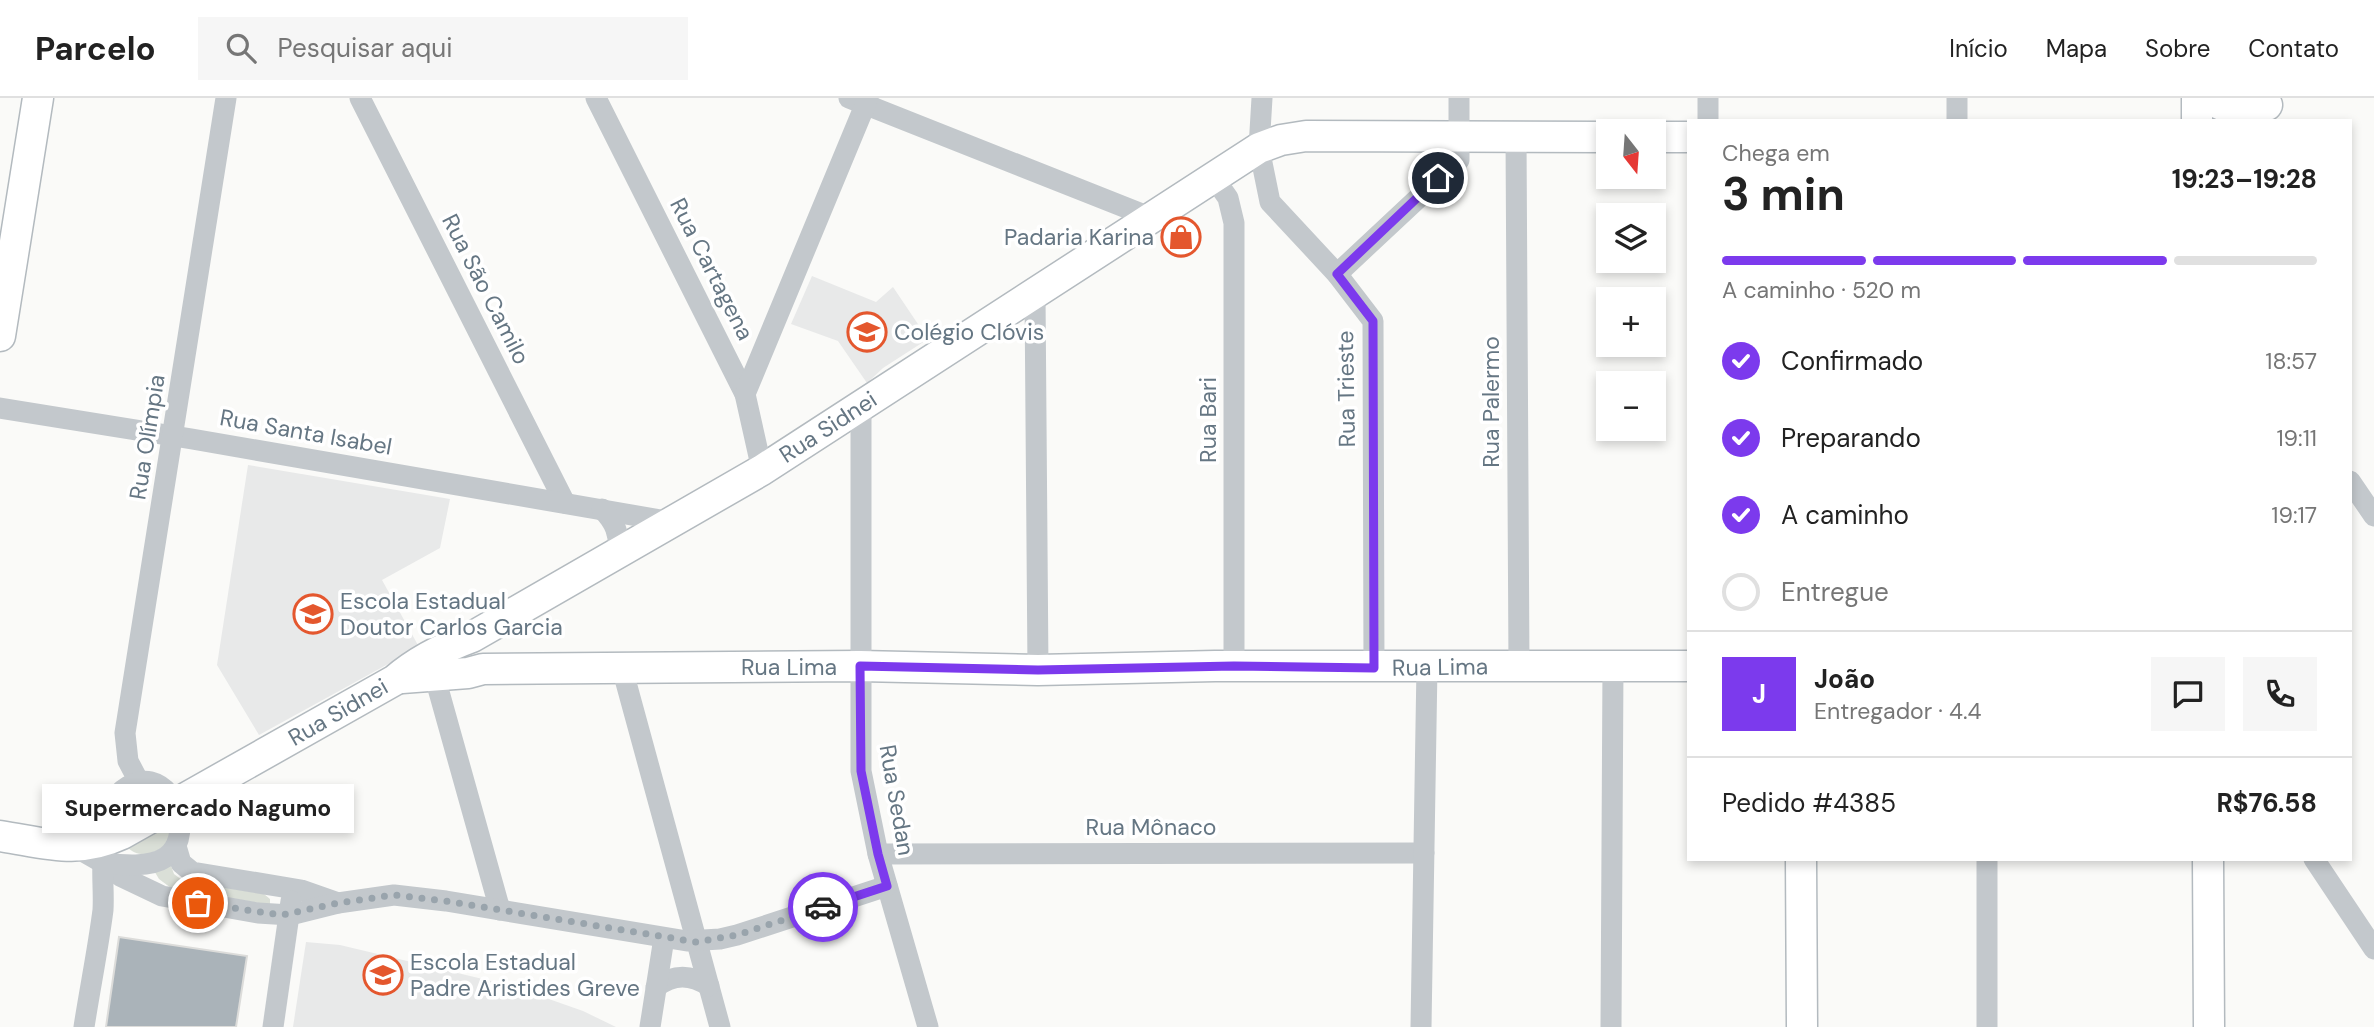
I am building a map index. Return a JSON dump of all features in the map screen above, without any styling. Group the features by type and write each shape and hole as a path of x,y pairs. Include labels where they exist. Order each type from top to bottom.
{"main road":[{"path":"0,336 38,98"},
{"path":"2197,98 2197,119"},
{"path":"2209,98 2239,110 2263,108"},
{"name":"Rua Sidnei","path":"0,836 104,852 175,804 762,470 1259,148 1292,137 1306,136 1596,137"},
{"path":"1666,137 1687,137"},
{"path":"472,637 472,654 477,664 483,668"},
{"path":"439,679 472,637"},
{"name":"Rua Lima","path":"395,680 439,679 483,668 860,666 1038,670 1234,666 1687,666"},
{"path":"1801,861 1802,1027"},
{"path":"2208,861 2209,1027"}],"street":[{"name":"Rua Olímpia","path":"139,782 128,761 125,733 226,98"},
{"name":"Rua São Camilo","path":"360,98 565,503"},
{"name":"Rua Cartagena","path":"596,98 745,394 762,470"},
{"path":"1232,208 1270,202 1259,148 1262,98"},
{"path":"1337,274 1459,160 1459,98"},
{"path":"1708,98 1708,119"},
{"path":"1957,98 1957,119"},
{"path":"745,394 860,100 1152,218"},
{"name":"Rua Palermo","path":"1516,137 1518,666"},
{"name":"Rua Bari","path":"1214,178 1225,192 1232,208 1234,223 1234,666"},
{"name":"Rua Trieste","path":"1270,202 1337,274 1373,321 1374,668"},
{"path":"1035,294 1038,670"},
{"name":"Rua Sedan","path":"861,406 861,771 878,854 928,1027"},
{"name":"Rua Santa Isabel","path":"0,408 672,522"},
{"path":"2352,484 2374,516"},
{"path":"602,509 614,523 619,542 618,553"},
{"path":"1611,1027 1613,665"},
{"path":"1422,1027 1427,666"},
{"path":"622,668 720,1027"},
{"path":"439,679 500,910"},
{"path":"84,1027 103,909 104,852 111,806 126,788 139,782 152,782 164,788 175,804 179,822 176,846 184,867 192,872 286,887 338,903"},
{"path":"104,852 130,864 156,862 171,853 176,846"},
{"path":"104,852 120,876 162,896 258,913 290,915 338,903 394,895 696,942 737,935 887,886"},
{"name":"Rua Mônaco","path":"878,854 1424,853"},
{"path":"1987,861 1987,1027"},
{"path":"2316,861 2374,949"},
{"path":"273,1027 291,905 286,887"},
{"path":"650,1027 664,938"},
{"path":"656,987 666,981 688,976 709,986"}],"shaded area":[{"name":"Colégio Clóvis","path":"812,276 876,302 893,287 928,339 883,368 867,383 838,341 791,324"},
{"name":"Escola Estadual Doutor Carlos Garcia","path":"248,465 450,499 440,548 382,580 419,647 259,735 217,665"},
{"path":"170,823 168,844 158,850 142,854 127,847"},
{"path":"170,863 174,874 182,880 264,894 270,899 270,905 171,888 159,879 153,869"},
{"name":"Escola Estadual Padre Aristides Greve","path":"306,942 340,945 512,986 583,1011 616,1027 293,1027"}],"building":[{"path":"119,937 247,956 236,1027 106,1027"}],"way so far":[{"path":"198,903 282,915 394,895 446,901 687,942 737,935 823,907"}],"place":[{"name":"Padaria Karina","path":"1181,237"},
{"name":"Colégio Clóvis","path":"867,332"},
{"name":"Escola Estadual Doutor Carlos Garcia","path":"313,614"},
{"name":"Supermercado Nagumo","path":"198,903"},
{"name":"Escola Estadual Padre Aristides Greve","path":"383,975"}],"route":[{"path":"823,907 887,886 861,771 860,666 1038,670 1234,666 1374,668 1373,321 1337,274 1438,178"}]}
